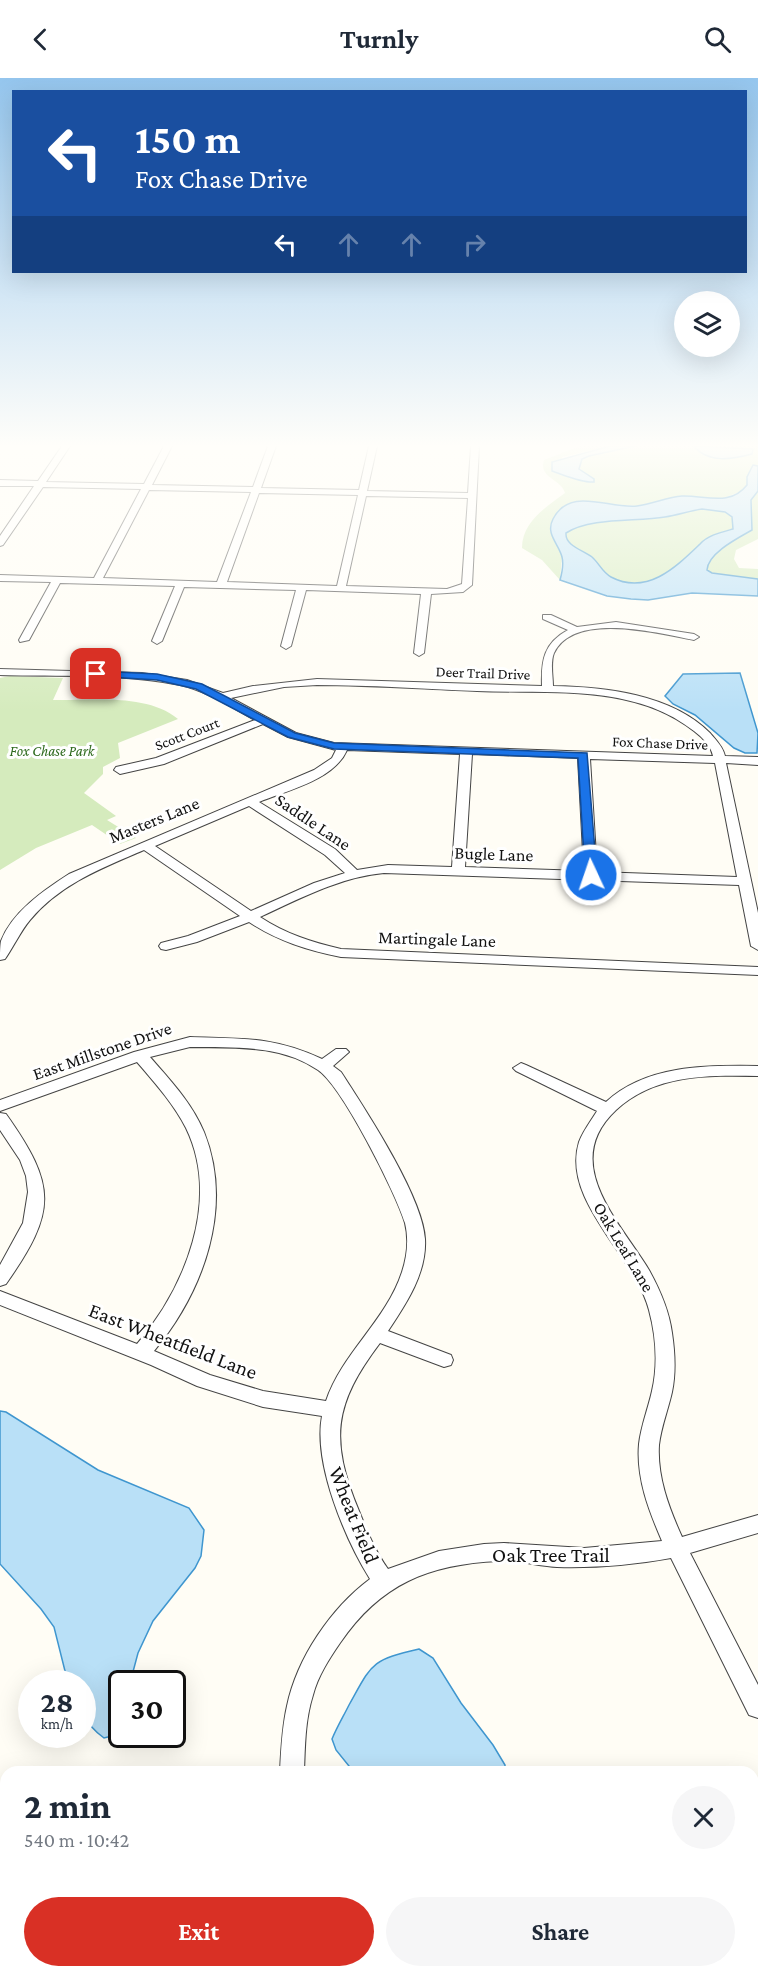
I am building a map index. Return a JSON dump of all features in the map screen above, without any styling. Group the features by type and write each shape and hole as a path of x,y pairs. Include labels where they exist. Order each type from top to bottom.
{"street":[{"path":"97,581 121,535"},
{"path":"221,585 240,535"},
{"path":"342,588 354,535"},
{"path":"0,578 447,592 463,589 467,585 469,535"},
{"path":"24,640 57,580"},
{"path":"156,641 181,583"},
{"path":"286,646 302,587"},
{"path":"419,653 426,591"},
{"path":"547,617 578,631"},
{"path":"548,690 549,653 561,639 578,631 596,626 623,625 694,637"},
{"name":"Fox Chase Drive","path":"0,672 157,677 199,686 305,740 343,747 758,761"},
{"name":"Deer Trail Drive","path":"222,697 258,687 300,682 548,690 617,695 664,709 703,732 718,751 720,759"},
{"name":"Scott Court","path":"120,770 160,761 264,720"},
{"name":"Masters Lane","path":"0,957 17,924 47,894 88,869 318,774 337,760 343,747"},
{"path":"458,871 466,751"},
{"path":"584,755 591,875"},
{"path":"720,759 758,946"},
{"name":"Saddle Lane","path":"250,802 330,852 354,875"},
{"name":"Martingale Lane","path":"145,845 282,936 302,944 341,953 758,971"},
{"name":"Bugle Lane","path":"166,946 196,940 319,887 354,875 392,869 745,881"},
{"name":"East Millstone Drive","path":"0,1106 140,1055 170,1045 190,1042 267,1045 290,1050 323,1066"},
{"path":"323,1066 341,1052"},
{"path":"140,1055 181,1104 192,1124 200,1142 209,1189 207,1217 195,1266 168,1319 140,1354"},
{"name":"Wheat Field","path":"323,1066 335,1076 346,1093 407,1205 416,1236 411,1277 402,1296 339,1390 330,1436 330,1456 335,1479 372,1566 385,1582"},
{"path":"521,1068 606,1109"},
{"name":"Oak Leaf Lane","path":"757,1707 676,1546 656,1499 648,1453 653,1420 664,1380 662,1325 655,1300 636,1262 598,1206 586,1178 585,1158 587,1140 598,1117 616,1099 638,1087 677,1074 701,1071 758,1071"},
{"path":"0,1118 28,1160 38,1194 34,1217 25,1240 0,1279"},
{"name":"East Wheatfield Lane","path":"0,1298 204,1381 298,1406 334,1410"},
{"path":"376,1334 444,1360"},
{"name":"Oak Tree Trail","path":"292,1766 293,1739 304,1686 331,1636 368,1594 385,1582 405,1572 449,1558 500,1552 552,1557 605,1557 676,1546 736,1533 758,1524"}],"green space":[{"path":"524,535 556,535 553,539 562,556 560,580 542,560 522,548"},
{"path":"566,535 717,535 703,541 676,567 656,579 634,583 623,582 605,573 592,557 572,544"},
{"path":"744,535 758,535 758,539 736,550 734,559 739,568 758,569 758,579 712,573 707,570 712,558"},
{"name":"Fox Chase Park","path":"10,676 63,678 53,700 135,702 150,705 178,719 118,743 120,758 103,767 103,774 84,793 116,816 107,820 136,838 120,844 92,825 36,848 0,870 0,678"}],"water":[{"path":"552,535 566,535 571,544 592,557 611,577 624,582 637,583 649,581 671,570 703,541 714,535 744,535 718,552 712,558 707,570 712,573 758,579 758,596 692,593 648,600 607,596 560,580 563,560"},
{"path":"740,673 758,733 757,753 745,753 734,748 695,715 673,704 665,696 683,674"},
{"path":"0,1411 6,1412 98,1470 189,1508 204,1530 201,1556 195,1568 153,1621 138,1653 133,1670 108,1670 108,1737 104,1738 96,1732 96,1670 65,1670 54,1627 41,1609 0,1564"},
{"path":"419,1649 433,1658 505,1766 349,1766 336,1750 332,1739 368,1672 381,1661"}],"route":[{"path":"96,674 157,677 199,686 292,735 334,746 584,755 591,875"}]}
